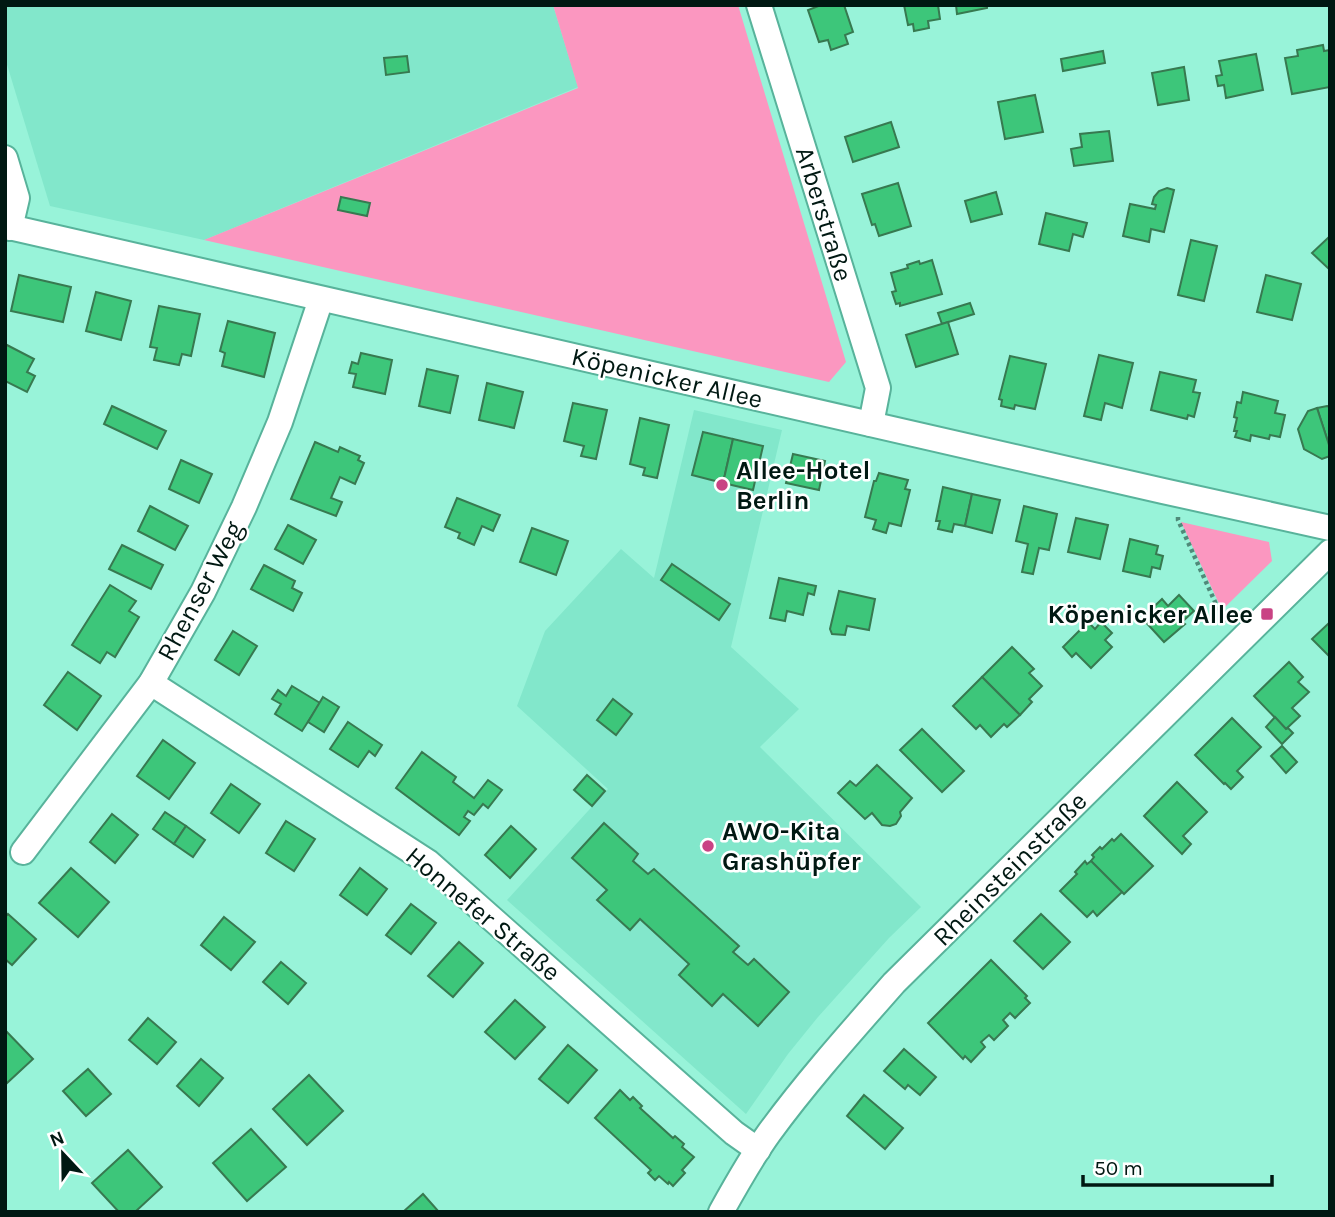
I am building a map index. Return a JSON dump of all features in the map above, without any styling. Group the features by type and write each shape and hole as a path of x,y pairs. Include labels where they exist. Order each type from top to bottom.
{"street":[{"name":"Arberstraße","path":"759,5 878,387 871,424"},
{"path":"5,158 17,198 8,227"},
{"name":"Köpenicker Allee","path":"8,227 1330,528"},
{"name":"Rhenser Weg","path":"23,852 151,683 203,592 281,422 321,299"},
{"name":"Rheinsteinstraße","path":"720,1212 769,1133 894,983 1330,552"},
{"name":"Honnefer Straße","path":"151,683 428,862 734,1133 758,1150"}],"path":[{"path":"1183,496 1178,520 1235,645"}],"shaded area":[{"path":"5,5 553,5 578,87 204,240 50,206 5,58"},
{"path":"553,5 738,5 846,362 829,382 204,240 578,88"},
{"name":"AWO-Kita Grashüpfer","path":"694,410 782,430 731,647 799,709 760,747 921,907 889,938 818,1017 746,1114 507,900 608,789 517,706 545,631 621,549 654,578"},
{"path":"1181,522 1269,542 1272,561 1222,610"}],"building":[{"path":"821,5 844,5 853,32 845,35 848,44 831,50 828,40 819,42 808,10"},
{"path":"904,5 938,5 940,19 928,21 929,28 914,31 913,24 908,25"},
{"path":"956,5 987,5 987,8 957,14"},
{"path":"1323,45 1324,51 1330,50 1330,87 1292,94 1285,58 1298,56 1297,50"},
{"path":"1103,51 1105,63 1063,71 1061,59"},
{"path":"1256,54 1263,90 1226,98 1224,85 1218,86 1216,76 1222,75 1219,61"},
{"path":"407,56 409,72 386,75 384,58"},
{"path":"1184,67 1189,100 1158,105 1152,73"},
{"path":"1035,95 1043,132 1005,139 998,102"},
{"path":"891,122 899,147 853,162 845,137"},
{"path":"1109,131 1113,161 1074,166 1071,149 1082,147 1080,134"},
{"path":"898,183 911,226 879,236 875,224 872,225 862,194"},
{"path":"1167,188 1174,190 1164,232 1151,229 1149,242 1123,236 1130,204 1155,209 1156,205 1152,204 1154,197"},
{"path":"996,192 1002,214 971,222 965,201"},
{"path":"341,197 370,203 367,216 338,210"},
{"path":"1046,213 1087,223 1083,237 1073,234 1069,251 1039,244"},
{"path":"1330,236 1330,270 1312,253"},
{"path":"1191,240 1217,246 1204,301 1178,295"},
{"path":"932,260 942,294 900,306 900,303 896,304 891,273 908,268 907,265 919,261 920,264"},
{"path":"19,275 71,287 63,322 11,311"},
{"path":"1266,275 1301,284 1292,320 1257,312"},
{"path":"96,292 131,301 121,340 86,331"},
{"path":"970,303 974,314 942,324 938,313"},
{"path":"159,306 200,314 191,356 182,354 179,365 154,360 157,348 150,347"},
{"path":"228,321 275,333 264,377 222,366 225,353 220,351"},
{"path":"948,322 958,354 916,367 906,335"},
{"path":"5,344 34,359 27,372 35,376 27,392 5,381"},
{"path":"361,353 392,360 385,394 353,387 356,374 349,373 352,362 358,364"},
{"path":"1099,355 1133,363 1122,408 1105,403 1101,420 1084,416"},
{"path":"1010,356 1046,364 1035,409 1015,405 1014,409 1001,406 1002,400 999,399"},
{"path":"427,369 458,376 450,413 419,406"},
{"path":"1160,372 1196,380 1193,392 1200,393 1194,417 1188,415 1187,419 1151,410"},
{"path":"487,383 523,392 514,428 479,420"},
{"path":"1243,392 1278,401 1275,413 1285,415 1280,437 1270,435 1269,439 1251,435 1250,441 1235,437 1237,418 1234,417 1237,402 1241,403"},
{"path":"573,403 607,410 596,459 581,456 584,446 564,441"},
{"path":"112,406 166,431 157,449 104,424"},
{"path":"1330,407 1330,448 1317,408"},
{"path":"1317,408 1330,448 1330,456 1322,459 1304,449 1298,429 1308,411"},
{"path":"640,418 669,425 657,478 643,475 645,468 630,464"},
{"path":"703,432 733,439 723,483 692,475"},
{"path":"733,439 763,446 753,490 723,483"},
{"path":"315,442 338,452 340,447 360,456 358,460 364,463 355,484 340,477 331,498 342,502 336,516 291,499"},
{"path":"793,454 825,461 819,490 786,483"},
{"path":"181,460 212,474 199,503 169,489"},
{"path":"879,473 908,480 905,489 910,490 901,526 889,523 886,533 873,529 876,520 865,517 874,481"},
{"path":"943,487 972,494 965,526 954,524 952,532 938,529 940,521 936,521"},
{"path":"972,494 1000,500 992,533 965,526"},
{"path":"457,498 500,515 493,531 482,526 474,545 458,538 460,533 445,527"},
{"path":"150,506 188,526 175,550 138,531"},
{"path":"1024,506 1057,514 1049,550 1039,548 1033,574 1022,572 1028,544 1016,541"},
{"path":"1076,518 1108,525 1100,559 1068,552"},
{"path":"288,525 316,540 303,564 275,549"},
{"path":"532,528 568,541 556,575 520,562"},
{"path":"1130,539 1158,546 1156,554 1163,556 1160,569 1152,567 1150,577 1123,571"},
{"path":"122,545 163,565 151,589 109,569"},
{"path":"672,564 730,604 719,620 661,580"},
{"path":"264,565 295,581 292,588 302,593 293,611 251,589"},
{"path":"779,578 816,586 814,595 808,593 803,615 787,611 785,621 770,618"},
{"path":"110,585 136,601 129,611 139,617 115,657 107,652 100,663 72,645"},
{"path":"839,591 875,599 869,630 847,626 845,635 832,634 830,629"},
{"path":"1179,595 1194,611 1182,622 1185,624 1164,642 1142,618 1162,599 1168,606"},
{"path":"1088,622 1095,629 1101,622 1112,633 1105,640 1112,647 1091,668 1076,653 1072,657 1063,647"},
{"path":"1330,622 1330,657 1312,639"},
{"path":"233,631 257,646 239,675 215,660"},
{"path":"1012,647 1034,669 1029,673 1042,686 1029,699 1032,702 1020,715 982,677"},
{"path":"1289,662 1303,677 1298,682 1309,692 1292,708 1300,716 1286,729 1254,696"},
{"path":"68,672 101,696 77,730 44,705"},
{"path":"982,677 1020,715 1007,727 1004,724 991,737 980,725 976,729 953,706"},
{"path":"292,686 320,703 302,731 275,714 281,704 272,699 278,690 286,696"},
{"path":"323,697 339,707 324,732 308,722"},
{"path":"613,699 632,714 616,735 597,720"},
{"path":"1275,717 1293,733 1282,744 1266,727"},
{"path":"1232,718 1261,747 1237,771 1243,777 1231,789 1195,755"},
{"path":"348,722 382,745 375,756 369,751 358,767 330,749"},
{"path":"922,729 964,771 942,792 900,750"},
{"path":"163,740 195,763 169,799 137,776"},
{"path":"1282,746 1297,762 1286,773 1271,756"},
{"path":"422,752 456,777 453,782 474,798 488,780 502,790 488,808 483,804 474,815 468,811 464,817 470,821 459,835 396,788"},
{"path":"877,765 912,798 900,812 901,816 896,824 890,826 882,825 872,813 865,819 838,793 850,781 856,786"},
{"path":"587,775 605,791 592,806 574,790"},
{"path":"1177,782 1207,812 1183,836 1191,844 1182,854 1144,816"},
{"path":"231,784 260,804 239,833 211,813"},
{"path":"165,812 186,826 174,844 153,829"},
{"path":"112,814 138,835 115,863 90,842"},
{"path":"286,821 315,839 294,871 266,853"},
{"path":"604,823 638,854 633,861 648,874 654,869 739,946 733,952 748,965 754,959 789,992 758,1026 723,994 712,1006 679,975 689,964 640,919 630,930 597,900 607,890 572,858"},
{"path":"186,826 205,840 193,857 174,844"},
{"path":"511,826 536,849 510,878 485,855"},
{"path":"1121,834 1153,866 1124,894 1091,861 1094,857 1092,855 1100,847 1102,849"},
{"path":"1085,861 1087,864 1091,861 1122,892 1097,916 1093,911 1087,917 1060,891 1077,874 1075,872"},
{"path":"71,868 109,902 78,937 39,903"},
{"path":"360,868 387,889 367,915 340,895"},
{"path":"411,904 436,923 411,954 386,935"},
{"path":"8,914 36,939 12,965 5,959 5,917"},
{"path":"1041,914 1070,942 1043,969 1014,941"},
{"path":"224,917 255,942 231,970 201,945"},
{"path":"459,942 483,963 453,997 428,976"},
{"path":"991,960 1027,996 1025,998 1030,1003 1015,1018 1010,1013 1003,1020 1008,1026 994,1040 989,1035 981,1042 985,1047 971,1062 965,1056 963,1059 928,1023"},
{"path":"281,962 306,983 288,1004 263,982"},
{"path":"515,1000 545,1027 515,1059 485,1032"},
{"path":"148,1018 176,1042 157,1064 129,1040"},
{"path":"5,1030 33,1059 7,1083 5,1081"},
{"path":"568,1045 597,1070 568,1103 539,1079"},
{"path":"904,1049 936,1077 920,1095 908,1085 905,1089 884,1071"},
{"path":"201,1059 223,1078 199,1106 177,1086"},
{"path":"88,1069 111,1094 86,1116 63,1091"},
{"path":"309,1075 343,1111 307,1145 273,1109"},
{"path":"620,1090 630,1100 633,1097 642,1106 640,1108 673,1138 675,1136 684,1144 682,1147 694,1157 673,1186 659,1176 655,1180 648,1173 651,1170 595,1118"},
{"path":"864,1095 903,1128 885,1149 847,1116"},
{"path":"251,1129 286,1167 247,1201 213,1163"},
{"path":"128,1150 162,1187 135,1212 119,1212 92,1183"},
{"path":"423,1194 439,1212 403,1212"}],"place":[{"name":"Allee-Hotel Berlin","path":"722,485"},
{"name":"Köpenicker Allee","path":"1267,614"},
{"name":"AWO-Kita Grashüpfer","path":"708,846"}]}
